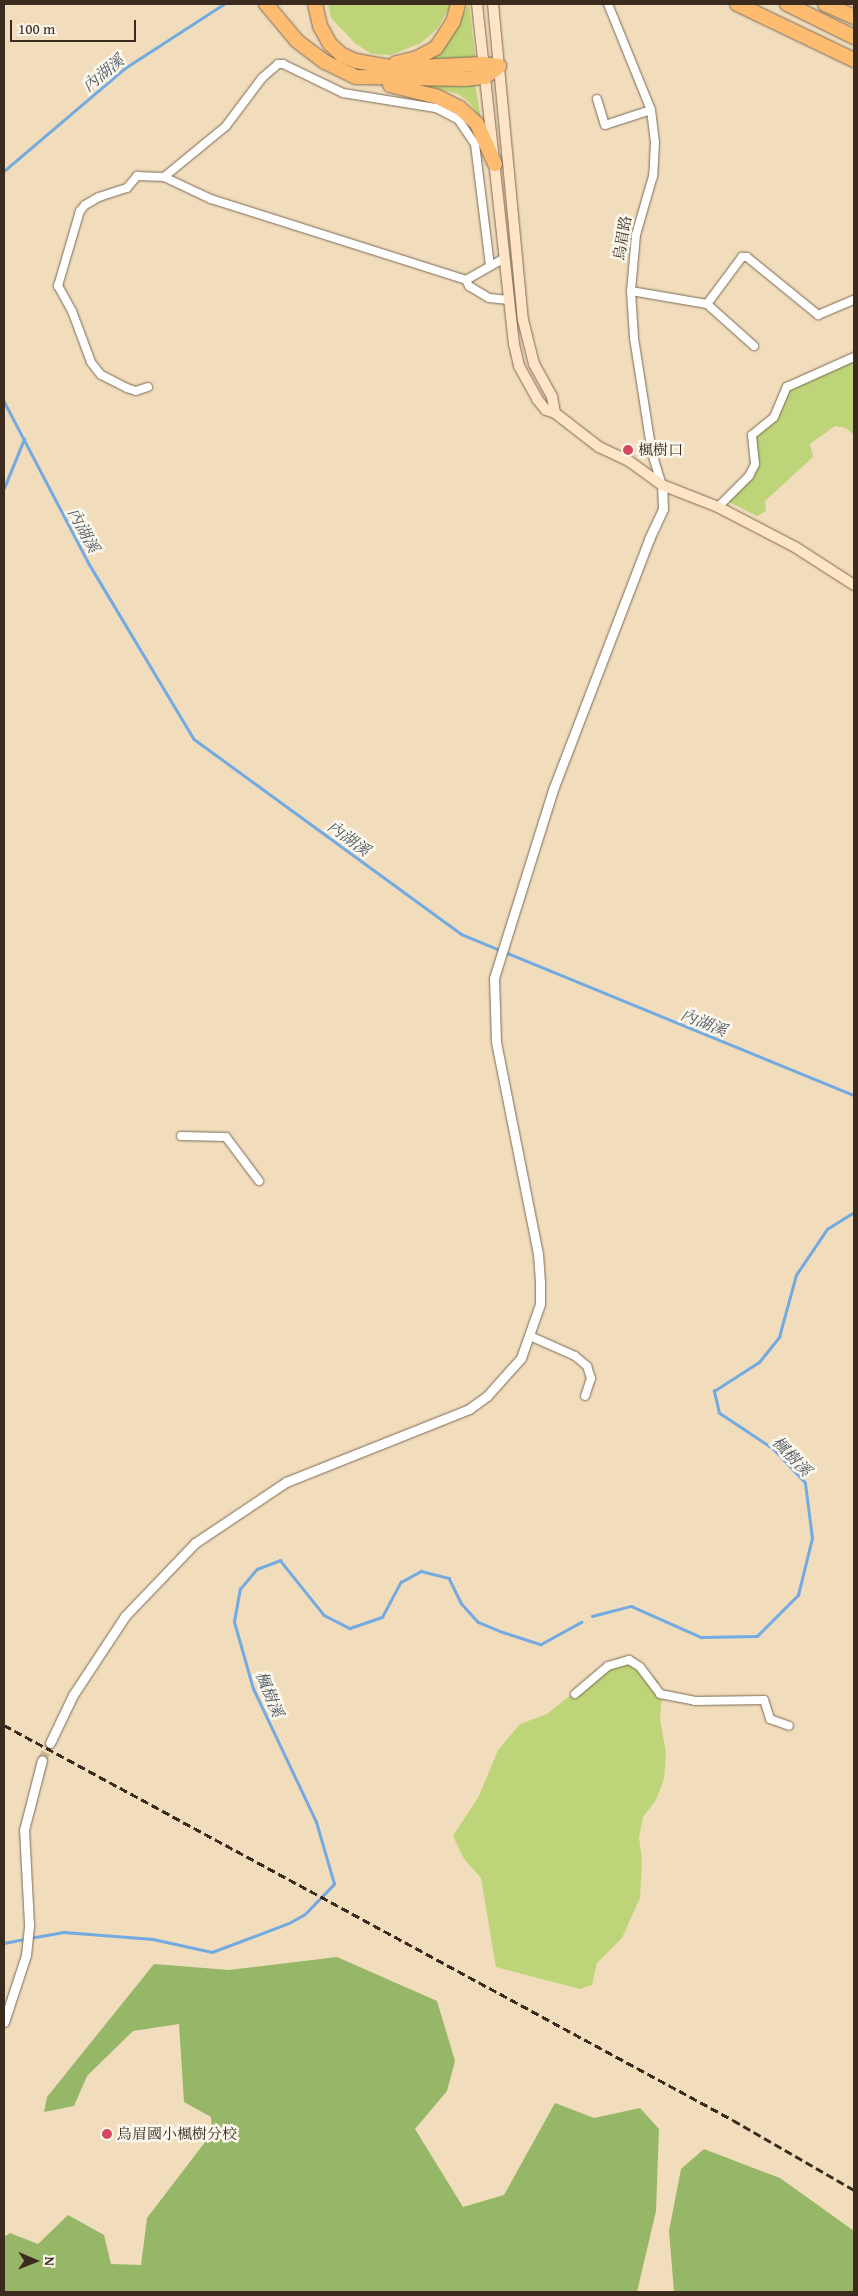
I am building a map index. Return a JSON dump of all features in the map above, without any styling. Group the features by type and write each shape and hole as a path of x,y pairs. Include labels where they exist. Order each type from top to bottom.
{"highway":[{"path":"266,4 297,41 325,62 356,77 438,97 460,108 477,124 495,164"},
{"path":"315,4 320,26 330,44 342,55 356,61 396,68 484,71"},
{"path":"356,61 395,63 427,54 445,35 458,4"},
{"path":"737,4 854,60"},
{"path":"787,4 854,37"},
{"path":"825,4 854,17"},
{"path":"356,77 484,71 500,66"}],"main road":[{"path":"477,4 508,300 519,366 537,400 546,410 555,414 599,447 629,461 662,485 718,507 795,547 854,585"},
{"path":"493,4 523,320 534,364 552,397 555,414"}],"street":[{"name":"烏眉路","path":"608,4 651,110 655,142 653,176 636,235 631,291 634,338 652,453 662,485"},
{"path":"164,178 226,126 262,78 278,64 284,64 343,93 436,108 458,119 475,144 490,266"},
{"path":"597,99 605,125 651,110"},
{"path":"148,387 136,390 127,388 101,375 91,362 72,311 58,286 80,211 85,205 127,188 137,176 164,178 211,199 466,280 503,259"},
{"path":"707,304 742,257 747,257 818,315 854,300"},
{"path":"466,280 468,286 489,298 508,300"},
{"path":"631,291 707,304 754,346"},
{"path":"718,507 749,476 755,464 752,436 774,417 787,387 854,358"},
{"path":"50,1743 74,1695 125,1616 195,1543 222,1522 286,1482 469,1410 506,1377 521,1358 540,1304 538,1254 496,1041 494,978 510,920 554,787 649,539 663,509 662,485"},
{"path":"181,1136 226,1138 260,1181"},
{"path":"530,1336 575,1356 587,1366 591,1378 585,1396"},
{"path":"575,1694 608,1666 629,1660 640,1667 660,1694 695,1700 764,1700 770,1720 789,1726"},
{"path":"4,2022 26,1955 29,1924 24,1830 42,1760"}],"green space":[{"path":"328,4 451,4 438,28 421,43 391,55 372,54 356,44 331,18"},
{"path":"469,4 476,64 422,64 458,23"},
{"path":"475,84 481,119 470,103 458,94 426,86"},
{"path":"854,357 854,435 846,428 835,426 810,444 813,457 765,501 766,511 757,516 729,502 758,468 754,435 772,421 795,379"},
{"path":"617,1658 638,1662 658,1681 662,1696 660,1719 666,1753 664,1779 656,1800 643,1817 639,1837 642,1861 640,1898 622,1938 597,1963 592,1985 580,1989 496,1967 481,1878 464,1859 453,1836 479,1796 498,1750 520,1724 547,1714"},
{"path":"337,1957 437,2001 455,2061 447,2091 415,2129 463,2207 504,2195 555,2103 594,2118 640,2108 659,2129 656,2211 637,2292 4,2292 4,2237 10,2233 38,2244 68,2215 104,2235 111,2264 141,2265 147,2218 212,2133 211,2117 184,2102 179,2024 133,2031 87,2076 74,2106 44,2112 47,2097 154,1964 229,1970"},
{"path":"704,2149 780,2178 854,2231 854,2292 674,2292 669,2231 681,2169"}],"waterway":[{"name":"內湖溪","path":"4,171 125,68 224,4"},
{"name":"內湖溪","path":"4,401 88,562 194,739 461,934 854,1095"},
{"path":"4,488 24,439"},
{"name":"楓樹溪","path":"592,1616 631,1606 701,1637 757,1636 798,1595 812,1538 805,1483 773,1449 719,1413 714,1391 759,1362 779,1337 796,1275 827,1229 854,1212"},
{"name":"楓樹溪","path":"30,1938 64,1932 153,1939 212,1952 289,1923 305,1914 334,1884 316,1822 253,1689 234,1622 240,1589 257,1569 280,1560 324,1615 350,1628 382,1617 401,1582 421,1571 449,1578 461,1603 478,1622 503,1632 541,1644 581,1622"},
{"name":"楓樹溪","path":"4,1943 24,1939"}],"tunnel":[{"path":"42,1760 50,1743"}],"railway":[{"path":"4,1725 733,2120 854,2190"}],"place":[{"name":"楓樹口","path":"628,450"},
{"name":"烏眉國小楓樹分校","path":"107,2134"}]}
